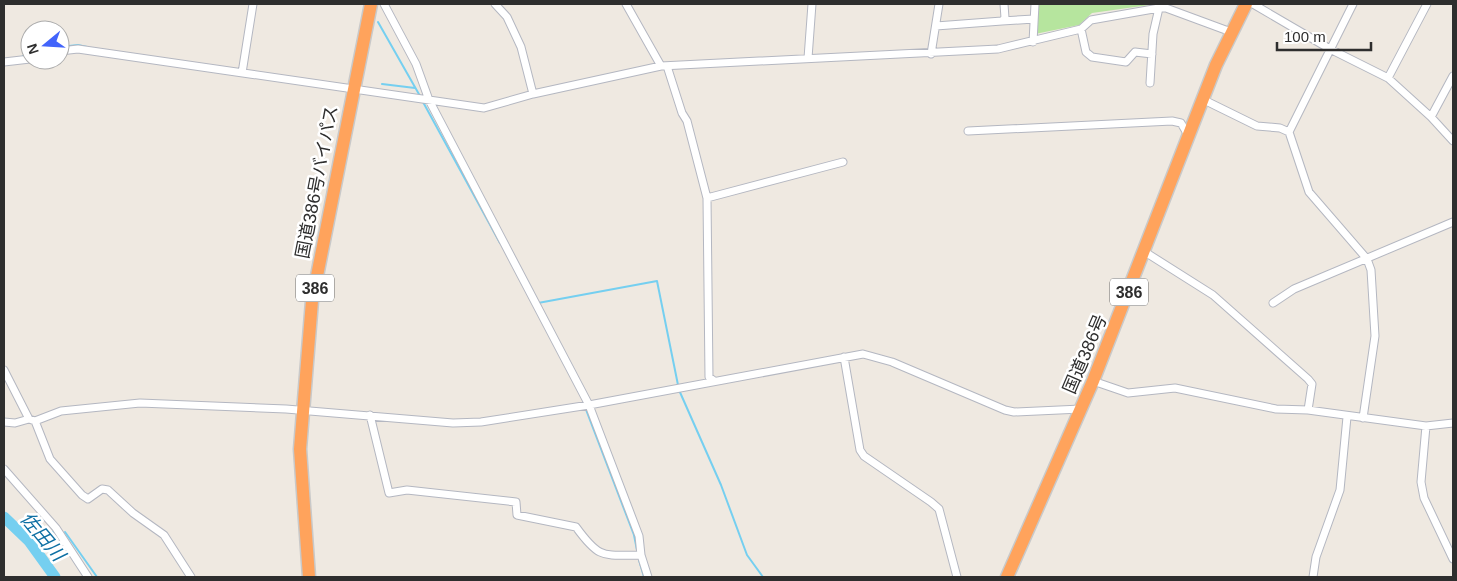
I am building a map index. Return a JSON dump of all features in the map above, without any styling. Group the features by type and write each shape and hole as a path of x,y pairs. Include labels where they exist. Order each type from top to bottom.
{"highway":[{"name":"国道386号バイパス","path":"309,577 300,449 314,292 371,4"},
{"name":"国道386号","path":"1007,577 1093,380 1145,252 1202,99 1231,32 1246,4"}],"street":[{"path":"243,71 253,4"},
{"path":"384,4 416,64 428,100 589,404 639,536 641,555 648,577"},
{"path":"495,4 507,17 521,47 533,94"},
{"path":"626,4 664,66 682,113 687,121 707,198 709,377 713,380"},
{"path":"808,58 812,4"},
{"path":"932,54 939,4"},
{"path":"1002,21 1005,18 1004,4"},
{"path":"1033,41 1034,4"},
{"path":"1178,13 1181,4"},
{"path":"1253,4 1330,49 1388,78 1431,117 1453,141"},
{"path":"1353,4 1289,132 1309,192 1366,259 1373,277 1376,336 1363,418"},
{"path":"1388,78 1427,4"},
{"path":"70,50 78,49 243,71 354,90 484,108 533,94 664,66 808,58 808,60 932,54 998,49 1081,28 1091,20 1159,8 1231,32"},
{"path":"1150,84 1153,34 1159,8"},
{"path":"936,26 1034,19"},
{"path":"1081,28 1086,52 1092,57 1126,62 1135,52 1152,54"},
{"path":"4,62 20,60"},
{"path":"1431,117 1453,76"},
{"path":"1202,99 1257,126 1280,128 1289,132"},
{"path":"968,131 1172,121 1181,123 1188,135"},
{"path":"707,198 843,162"},
{"path":"1273,304 1294,289 1453,222"},
{"path":"1145,252 1214,295 1308,379 1312,384 1308,410"},
{"path":"4,422 15,423 32,420 61,411 140,403 370,415 470,423 589,404 864,354 892,362 1005,410 1014,412 1081,409"},
{"path":"844,357 860,450 864,456 931,502 938,509 957,577"},
{"path":"4,370 32,420 50,459 82,495 88,499 102,490 108,490 134,513 164,535 191,577"},
{"path":"1093,380 1128,393 1174,388 1276,409 1308,410 1347,417 1426,426 1453,423"},
{"path":"370,415 390,493 407,490 516,502 516,514 576,527 590,547 602,555 641,555"},
{"path":"1313,577 1316,557 1340,490 1347,417"},
{"path":"1426,426 1421,482 1424,498 1453,559"},
{"path":"4,469 56,528 88,577"}],"green space":[{"path":"1037,4 1156,4 1092,13 1079,25 1035,34"}],"waterway":[{"path":"378,22 420,96"},
{"path":"70,46 87,47"},
{"path":"382,84 415,88"},
{"path":"423,102 500,243"},
{"path":"538,303 657,281 678,385"},
{"path":"679,390 721,485 747,555 763,577"},
{"path":"585,407 634,535 637,550"},
{"name":"佐田川","path":"4,517 29,541 55,577"},
{"path":"20,533 54,532"},
{"path":"65,532 97,577"},
{"path":"639,560 644,577"}]}
